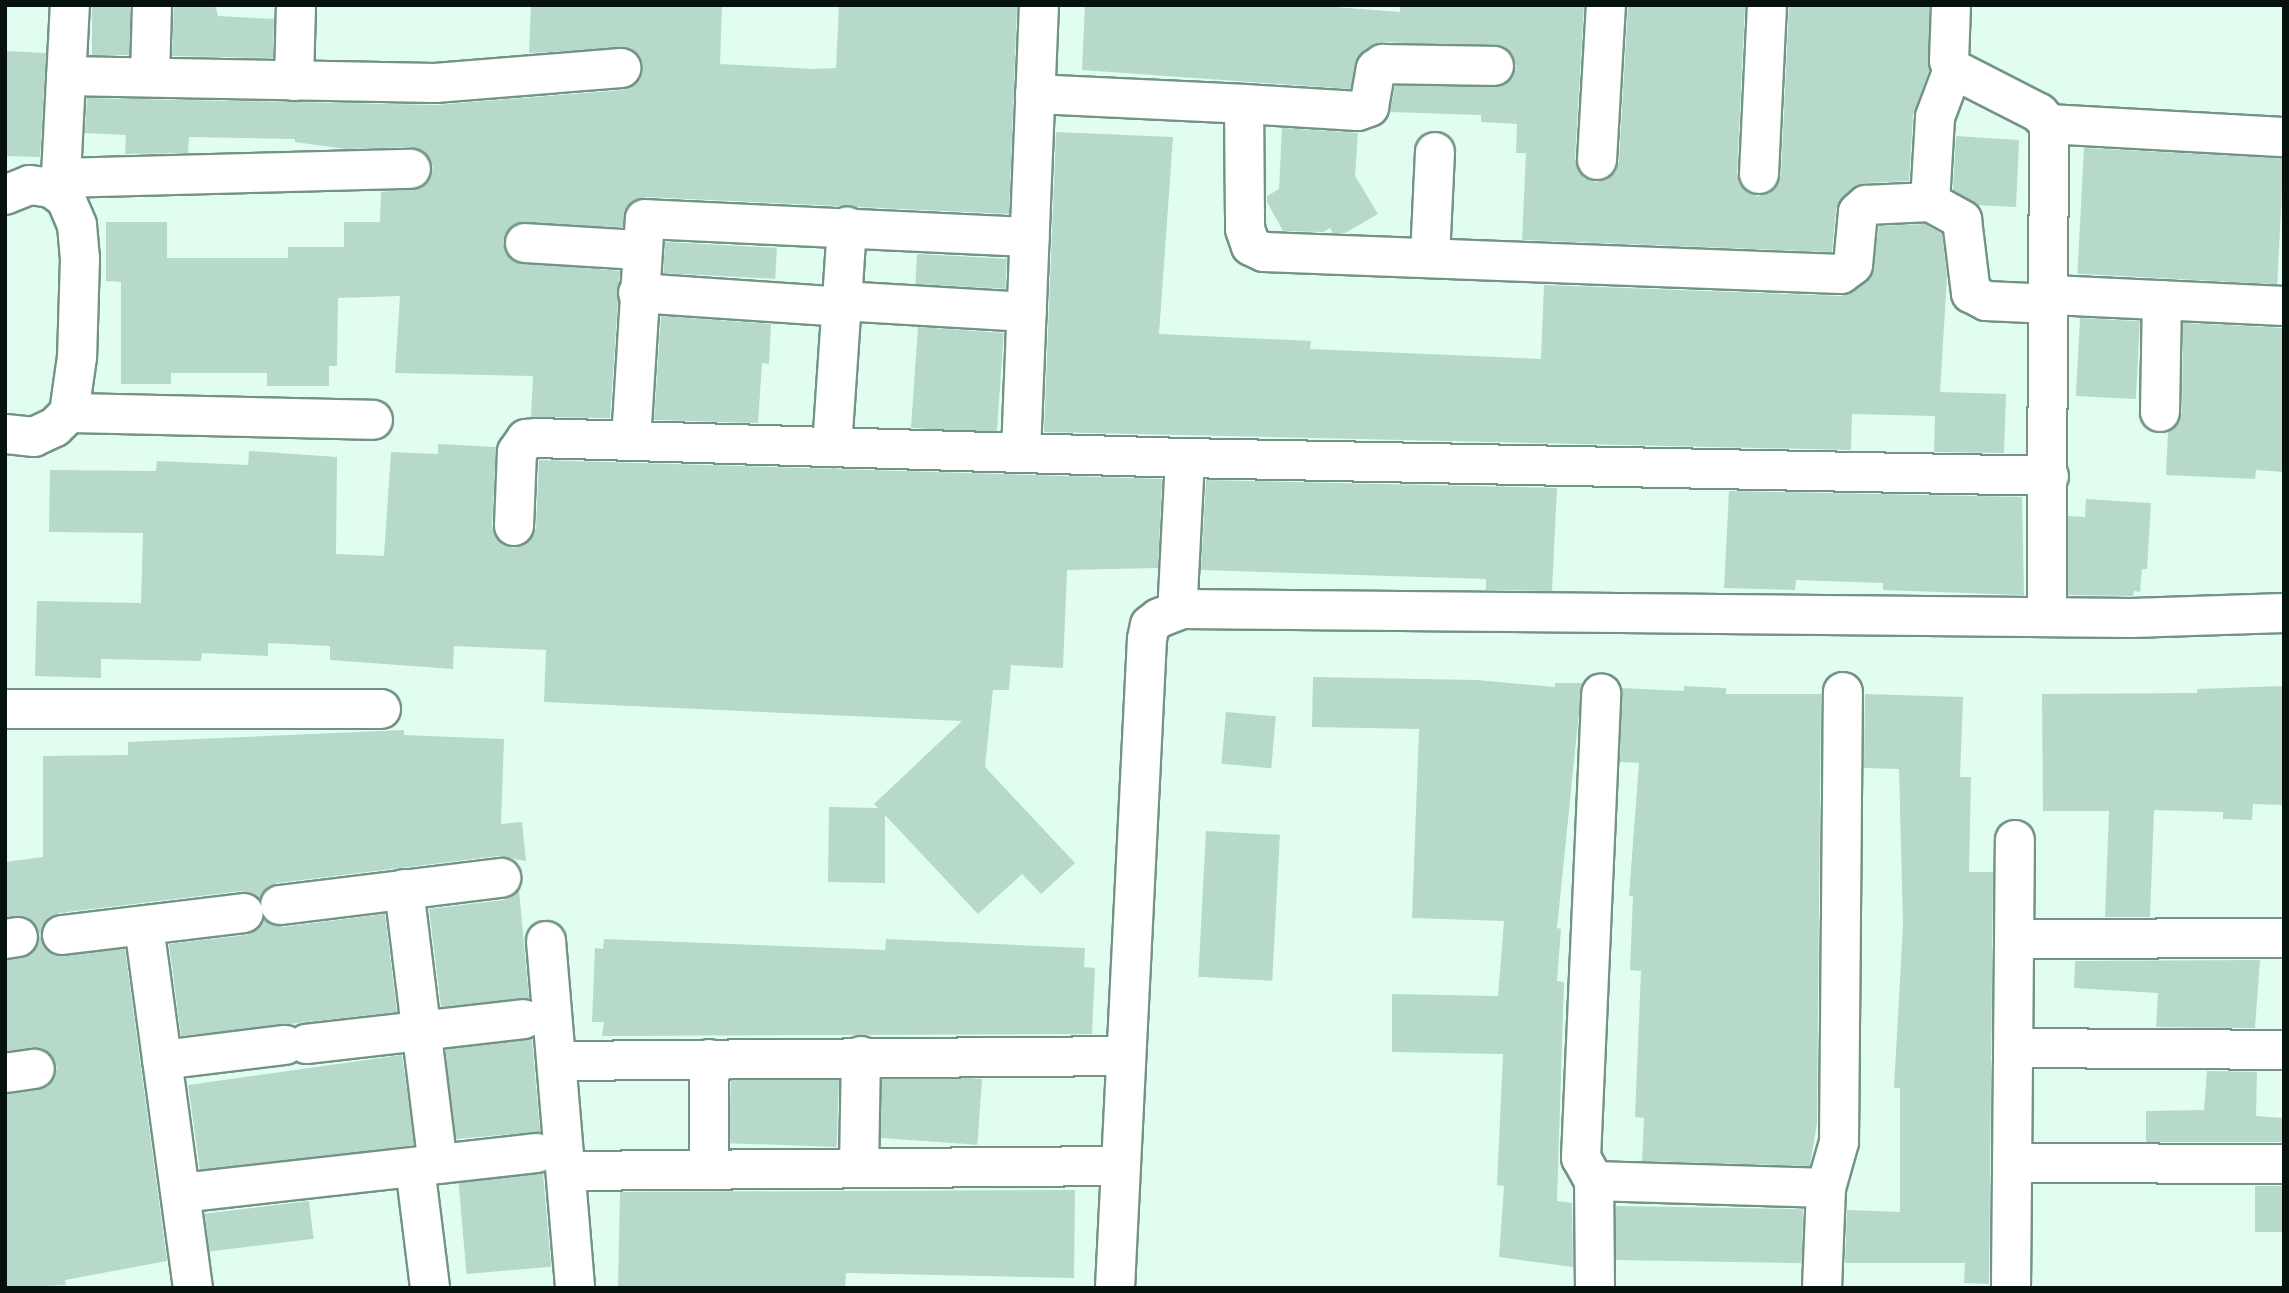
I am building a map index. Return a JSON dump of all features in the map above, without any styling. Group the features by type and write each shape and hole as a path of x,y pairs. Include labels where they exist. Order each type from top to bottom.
{"street":[{"path":"5,434 34,437 55,427 69,413 77,357 80,258 77,225 60,186 69,5"},
{"path":"150,77 152,5"},
{"path":"294,81 296,5"},
{"path":"1021,452 1039,5"},
{"path":"1597,160 1606,5"},
{"path":"1759,174 1767,5"},
{"path":"1951,5 1949,61 1953,69 2039,113 2049,124 2051,300 2046,617"},
{"path":"1035,94 1358,111 1368,107 1376,69 1383,64 1494,66"},
{"path":"66,76 435,83 621,68"},
{"path":"1930,202 1935,117 1953,69"},
{"path":"1244,104 1245,229 1251,246 1264,252 1841,274 1853,265 1858,212 1866,205 1930,202 1953,211 1962,220 1971,293 1986,301 2162,300 2284,306"},
{"path":"2049,124 2284,137"},
{"path":"1430,258 1435,152"},
{"path":"5,195 30,185 60,186 411,169"},
{"path":"631,440 640,250 645,219 654,217 1030,237"},
{"path":"832,447 847,227"},
{"path":"525,243 640,250"},
{"path":"638,293 1027,312"},
{"path":"2160,412 2162,300"},
{"path":"69,413 373,419"},
{"path":"514,526 519,444 537,438 1185,457 2049,476"},
{"path":"1182,609 1178,596 1185,457"},
{"path":"1115,1288 1147,639 1150,625 1159,618 1182,609 2046,617 2284,613"},
{"path":"1822,1288 1826,1188 1839,1142 1843,692"},
{"path":"1595,1288 1594,1181 1581,1158 1601,693"},
{"path":"5,709 381,709"},
{"path":"2011,1288 2015,840"},
{"path":"62,935 501,878"},
{"path":"404,890 422,1032 430,1288"},
{"path":"144,926 193,1288"},
{"path":"2015,939 2284,938"},
{"path":"546,941 558,1061 552,1162 575,1288"},
{"path":"162,1060 524,1020"},
{"path":"2014,1048 2284,1050"},
{"path":"558,1061 861,1056 1126,1056"},
{"path":"859,1168 861,1056"},
{"path":"709,1059 709,1170"},
{"path":"181,1193 426,1166 552,1162 709,1170 1121,1166"},
{"path":"2012,1163 2284,1164"},
{"path":"1594,1181 1826,1188"}],"building":[{"path":"92,5 130,5 130,55 92,55"},
{"path":"174,5 215,5 218,16 274,19 273,58 172,56"},
{"path":"531,5 722,5 720,64 815,69 836,68 839,5 1017,5 1009,214 646,197 627,206 623,227 515,224 503,242 514,262 620,271 610,418 531,417 533,376 395,373 400,296 338,298 337,366 329,366 329,386 267,386 267,373 171,373 171,384 121,384 121,282 106,281 106,222 167,222 167,258 288,258 288,247 344,247 344,222 380,222 381,192 422,188 433,168 429,157 411,147 346,149 295,142 295,139 189,137 188,153 125,154 126,135 85,133 87,98 437,105 623,90 640,78 639,56 630,48 529,53"},
{"path":"1085,5 1309,5 1400,12 1400,5 1584,5 1575,159 1584,178 1596,182 1615,173 1619,161 1628,5 1745,5 1737,173 1740,185 1757,196 1770,193 1781,175 1789,5 1929,5 1929,70 1913,115 1909,181 1864,183 1844,196 1836,210 1832,252 1522,240 1526,153 1516,153 1517,124 1481,122 1481,115 1390,112 1395,86 1505,85 1516,66 1505,47 1383,42 1363,52 1350,89 1082,70"},
{"path":"5,51 46,53 40,157 5,156"},
{"path":"1282,128 1358,133 1355,176 1378,214 1345,233 1333,233 1330,228 1323,232 1283,231 1267,202 1267,196 1279,189"},
{"path":"1056,132 1173,137 1159,334 1311,341 1310,349 1541,359 1544,285 1841,296 1854,291 1872,275 1879,226 1925,224 1942,234 1947,277 1940,392 2006,394 2004,453 1934,452 1935,416 1852,414 1851,450 1044,432"},
{"path":"1956,136 2019,140 2016,207 1977,205 1953,190"},
{"path":"2084,148 2284,158 2277,284 2077,274"},
{"path":"665,242 777,248 775,279 663,273"},
{"path":"917,254 1007,259 1005,289 915,284"},
{"path":"661,316 771,324 769,364 762,363 758,423 654,420"},
{"path":"2080,318 2140,321 2136,399 2076,396"},
{"path":"2183,323 2284,328 2284,472 2256,470 2255,479 2166,475 2168,432 2178,424 2182,412"},
{"path":"918,327 1004,333 997,434 911,428"},
{"path":"438,444 496,447 492,526 502,544 514,548 532,538 536,528 539,460 1162,479 1158,568 1067,570 1063,668 1011,665 1009,690 993,690 985,767 1075,863 1041,894 1022,874 978,914 885,815 885,883 828,882 829,807 878,808 874,804 962,721 544,702 546,650 454,646 453,669 330,660 330,646 268,643 268,656 202,653 201,661 101,659 101,678 35,676 37,601 141,603 143,533 49,532 50,470 156,471 157,461 248,465 249,451 337,457 336,554 384,556 391,452 438,454"},
{"path":"1206,480 1557,488 1552,591 1486,590 1486,579 1201,570"},
{"path":"1729,491 2022,497 2024,595 1883,590 1883,583 1796,580 1795,590 1724,588"},
{"path":"2086,499 2151,503 2147,569 2142,569 2140,592 2134,591 2133,596 2068,595 2068,516 2085,517"},
{"path":"1313,677 1477,680 1555,687 1555,683 1582,683 1557,928 1561,929 1557,981 1564,982 1557,1201 1572,1203 1573,1267 1499,1257 1504,1186 1497,1185 1503,1054 1392,1052 1392,994 1498,996 1504,921 1412,918 1419,729 1312,727"},
{"path":"1684,686 1726,688 1726,694 1821,694 1817,1123 1810,1166 1642,1161 1644,1118 1635,1117 1641,971 1630,970 1633,896 1629,896 1639,763 1620,762 1622,688 1684,691"},
{"path":"2284,686 2284,805 2253,804 2252,820 2223,819 2223,812 2154,810 2150,917 2105,917 2109,811 2043,811 2042,694 2197,693 2197,689"},
{"path":"1865,694 1963,697 1960,777 1971,777 1969,872 1993,872 1989,1284 1964,1283 1965,1263 1845,1263 1847,1210 1900,1212 1900,1088 1894,1088 1903,925 1899,769 1864,768"},
{"path":"1226,712 1276,716 1271,768 1221,764"},
{"path":"404,730 404,735 504,739 501,824 522,822 526,861 498,856 277,883 260,898 241,891 59,913 42,926 44,948 54,955 125,949 167,1261 65,1280 66,1285 5,1288 5,1094 48,1087 57,1067 43,1049 5,1051 5,960 31,954 40,934 27,917 5,917 5,862 43,857 43,756 128,755 128,742"},
{"path":"1206,831 1280,835 1272,981 1198,977"},
{"path":"519,890 529,998 441,1007 429,909 504,900"},
{"path":"385,914 397,1012 181,1036 169,944 247,935 264,920 283,927"},
{"path":"604,939 885,950 886,939 1085,948 1084,967 1095,968 1092,1034 602,1036 604,1022 592,1022 595,948 603,949"},
{"path":"2260,960 2255,1028 2156,1027 2158,993 2074,988 2075,961"},
{"path":"532,1039 540,1132 453,1139 445,1047"},
{"path":"402,1055 415,1145 201,1175 188,1085"},
{"path":"2207,1071 2257,1072 2256,1116 2284,1118 2284,1142 2146,1142 2146,1111 2204,1110"},
{"path":"882,1072 982,1079 977,1145 878,1138"},
{"path":"731,1076 839,1080 837,1147 729,1143"},
{"path":"543,1173 551,1267 467,1274 458,1180"},
{"path":"2255,1186 2284,1186 2284,1232 2255,1232"},
{"path":"1075,1190 1074,1278 846,1273 845,1288 618,1286 620,1192"},
{"path":"309,1201 314,1239 209,1252 205,1214"},
{"path":"1616,1206 1803,1209 1802,1263 1615,1260"}]}
